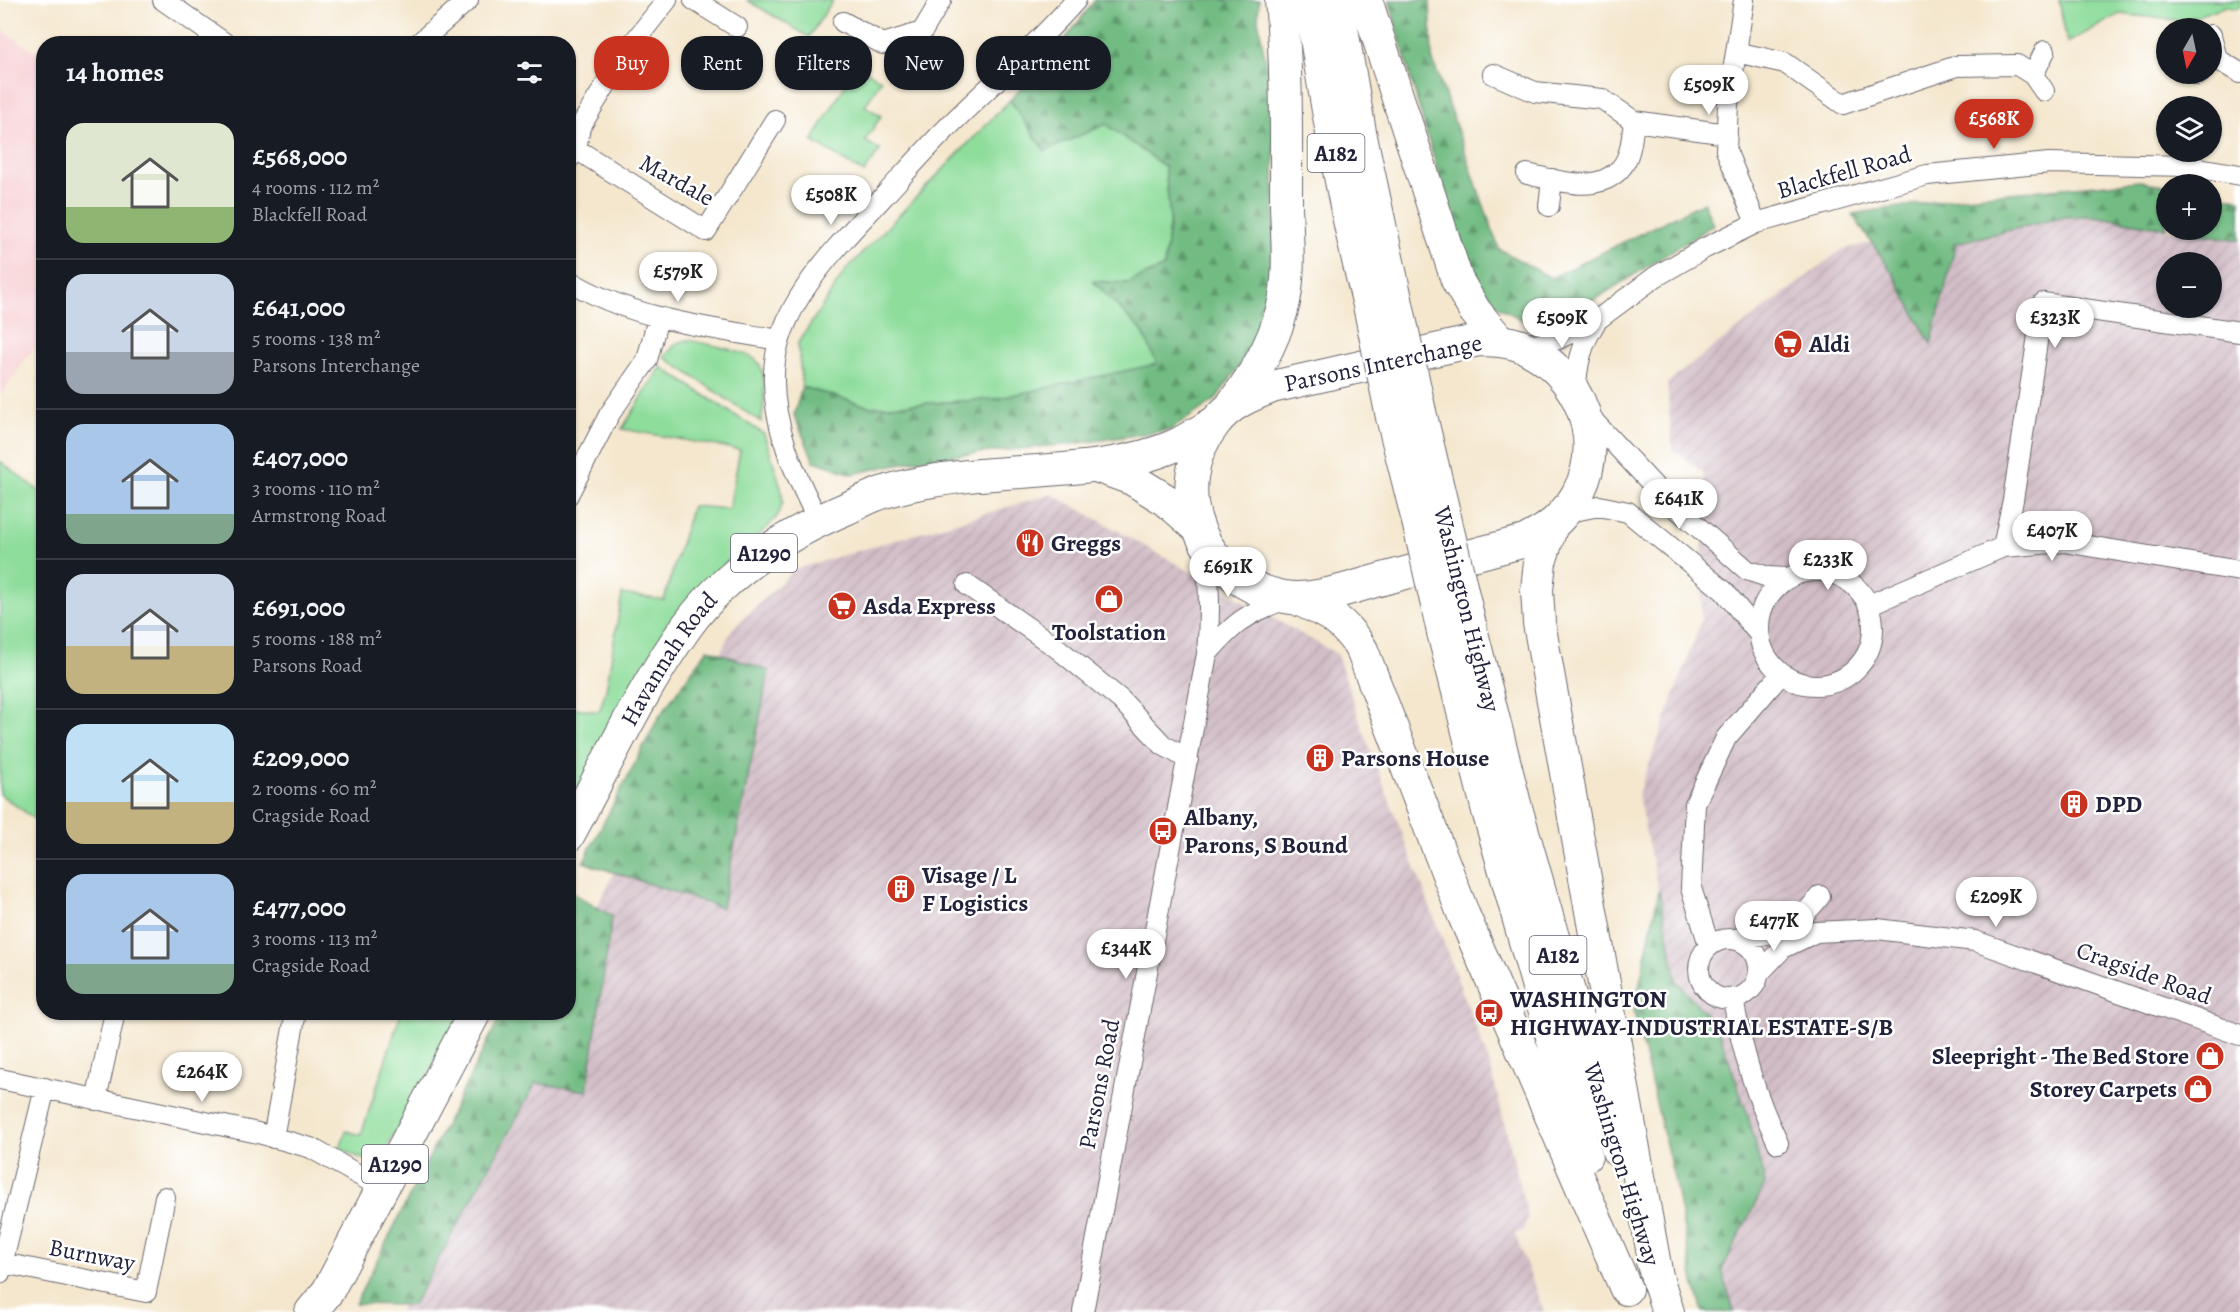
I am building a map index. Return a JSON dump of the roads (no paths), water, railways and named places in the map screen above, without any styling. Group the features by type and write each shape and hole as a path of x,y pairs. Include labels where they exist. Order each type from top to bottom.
{"main road":[{"path":"1222,416 1256,373 1272,342 1283,308 1287,269 1286,96 1281,0"},
{"name":"Washington Highway","path":"1310,0 1352,240 1383,302"},
{"name":"Washington Highway","path":"1337,0 1360,132 1383,302 1406,414 1456,629 1494,834 1629,1300"},
{"path":"1366,0 1457,280 1475,311 1512,344 1545,359 1563,375 1580,402"},
{"name":"Parsons Interchange","path":"1512,344 1479,340 1459,343 1272,387 1251,395 1222,416 1200,447 1192,473 1191,500 1201,535 1221,565 1242,582 1267,594 1291,598 1333,593 1525,542 1558,519 1583,483 1590,448 1580,402"},
{"name":"Havannah Road","path":"576,821 648,685 688,625 719,589 776,545 818,520 886,491 940,479 1095,466 1137,458 1178,444 1222,416"},
{"name":"Havannah Road","path":"1095,466 1132,479 1166,500 1201,535"},
{"path":"1558,519 1540,562 1539,622 1659,1282"},
{"path":"1291,598 1327,612 1350,631 1362,650 1464,916 1629,1300"},
{"name":"Washington Highway","path":"1456,629 1515,804 1556,950 1668,1312"},
{"name":"A1290","path":"311,1312 328,1292 471,1020"}],"street":[{"name":"Mardale","path":"576,141 585,118 626,52 667,0"},
{"path":"694,0 737,27"},
{"path":"843,22 884,44 922,32 941,0"},
{"path":"818,520 788,455 778,424 774,373 779,340 802,293 854,229 946,129 1051,29 1076,0"},
{"path":"1744,0 1728,104 1726,150 1756,223"},
{"path":"166,1 215,36"},
{"path":"427,36 463,2"},
{"path":"1736,51 1785,63 1843,104 1957,66 2017,65 2038,83 2045,51"},
{"path":"2222,70 2240,73"},
{"path":"1493,74 1535,92 1602,99 1634,121 1727,134"},
{"name":"Mardale","path":"576,157 706,231 775,120"},
{"path":"1527,174 1578,184 1602,182 1621,169 1630,148 1634,121"},
{"name":"Blackfell Road","path":"1512,344 1558,339 1597,320 1655,278 1705,248 1756,223 1927,175 2049,163 2187,166 2240,175"},
{"path":"1550,206 1552,179"},
{"path":"576,285 658,318 779,340"},
{"path":"2003,547 2043,303 2240,332"},
{"path":"576,479 609,415 647,360 658,318"},
{"name":"Blackfell Road","path":"1580,402 1577,370 1581,350 1597,320"},
{"path":"1580,402 1666,499 1747,570 1768,577 1786,578"},
{"path":"1558,519 1599,506 1628,512 1724,591 1759,634"},
{"name":"Parsons Road","path":"1083,1312 1207,654 1209,580 1201,535"},
{"path":"1869,605 2003,547 2064,542 2240,571"},
{"path":"1802,572 1835,573 1852,583 1869,605 1874,624 1870,648 1860,665 1849,675 1831,683 1815,685 1796,682 1781,674 1769,661 1762,648 1759,618 1773,588 1786,578 1802,572"},
{"path":"967,585 1058,648 1121,700 1163,745 1188,759"},
{"path":"1207,654 1230,627 1260,608 1291,598"},
{"path":"1709,945 1691,888 1695,804 1726,738 1781,674"},
{"path":"1735,939 1745,943 1753,950 1760,972 1751,990 1742,997 1722,999 1714,996 1702,984 1698,974 1699,961 1709,945 1718,940 1775,933 1798,921 1820,896 1821,913 1816,932"},
{"name":"Cragside Road","path":"1760,972 1783,948 1816,932 1877,929 1975,940 2240,1035"},
{"path":"1733,998 1738,1028 1756,1096 1778,1143"},
{"path":"96,1100 113,1020"},
{"path":"273,1138 295,1020"},
{"path":"0,1079 311,1148 382,1188"},
{"name":"Burnway","path":"45,1088 2,1268 146,1292 165,1197"}],"place":[{"name":"Aldi","path":"1788,344"},
{"name":"Greggs","path":"1030,543"},
{"name":"Toolstation","path":"1109,599"},
{"name":"Asda Express","path":"842,606"},
{"name":"Parsons House","path":"1320,758"},
{"name":"DPD","path":"2074,804"},
{"name":"Albany, Parons, S Bound","path":"1163,831"},
{"name":"Visage / L F Logistics","path":"901,889"},
{"name":"WASHINGTON HIGHWAY-INDUSTRIAL ESTATE-S/B","path":"1489,1013"},
{"name":"Sleepright - The Bed Store","path":"2210,1056"},
{"name":"Storey Carpets","path":"2198,1089"}]}
